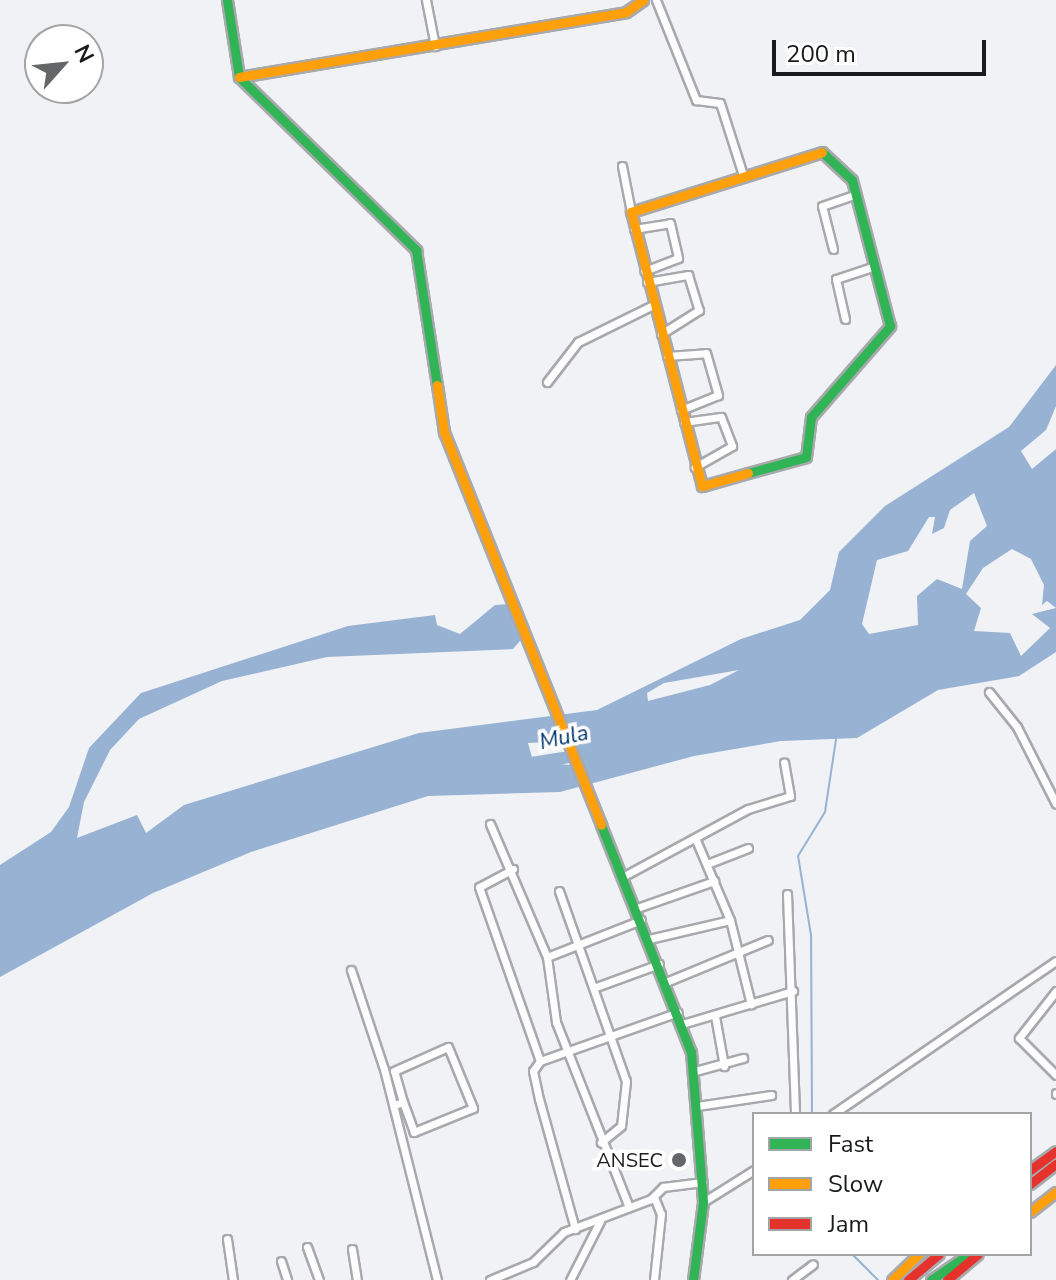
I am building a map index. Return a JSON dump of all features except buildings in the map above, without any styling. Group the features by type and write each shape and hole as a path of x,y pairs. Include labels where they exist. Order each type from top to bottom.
{"street":[{"path":"227,0 239,77 412,242 444,432 678,1012 695,1071 703,1202 693,1280"},
{"path":"426,0 435,46"},
{"path":"239,77 626,12 643,0"},
{"path":"656,0 696,100 720,103 742,172"},
{"path":"622,166 634,229 644,271 702,486 711,488 806,457 811,417 890,326 856,194 844,169 822,152 742,172 631,212"},
{"path":"833,249 822,206 856,194"},
{"path":"634,229 670,223 678,258 644,271"},
{"path":"845,319 836,279 875,266"},
{"path":"647,282 688,275 699,310 661,334"},
{"path":"547,382 578,342 653,305"},
{"path":"667,356 706,353 718,395 681,410"},
{"path":"684,422 721,417 732,446 695,467"},
{"path":"989,692 1017,727 1053,792 1056,804"},
{"path":"624,876 696,840 748,809 790,796 784,763"},
{"path":"490,824 513,869 547,957 566,1050 629,1207"},
{"path":"696,840 730,920 751,1004"},
{"path":"707,864 748,848"},
{"path":"513,869 479,887 540,1061"},
{"path":"637,908 714,881"},
{"path":"559,891 613,1034 627,1100 621,1126 601,1142"},
{"path":"787,894 793,991 795,1112"},
{"path":"547,957 641,920"},
{"path":"649,939 730,920"},
{"path":"666,982 768,940"},
{"path":"836,1112 1056,961"},
{"path":"596,987 659,964"},
{"path":"351,970 394,1105 437,1280"},
{"path":"682,1024 793,991"},
{"path":"1056,991 1019,1038 1056,1075"},
{"path":"575,1229 533,1071 540,1061 566,1050 678,1012"},
{"path":"715,1016 724,1066"},
{"path":"448,1047 473,1108 414,1132 403,1102 394,1071 448,1047"},
{"path":"695,1071 724,1066 743,1058"},
{"path":"697,1106 771,1095"},
{"path":"394,1105 403,1102"},
{"path":"1032,1169 1056,1151"},
{"path":"1032,1182 1056,1164"},
{"path":"703,1202 752,1171"},
{"path":"490,1280 511,1273 575,1229 654,1197 668,1186 703,1182"},
{"path":"1032,1210 1056,1192"},
{"path":"654,1197 661,1214 654,1280"},
{"path":"570,1280 601,1219"},
{"path":"227,1239 233,1280"},
{"path":"307,1247 319,1280"},
{"path":"352,1249 357,1280"},
{"path":"894,1278 917,1256"},
{"path":"908,1280 937,1256"},
{"path":"931,1280 966,1256"},
{"path":"947,1280 976,1256"},
{"path":"281,1261 287,1280"},
{"path":"792,1280 813,1264"},
{"path":"511,1273 517,1280"}],"water":[{"path":"1056,365 1056,406 1046,430 1021,451 1032,469 1056,449 1056,608 1056,652 1019,676 938,690 857,738 781,741 694,756 560,792 428,796 251,852 153,893 0,977 0,865 51,832 69,807 89,748 141,693 348,626 435,615 437,625 460,634 495,605 512,604 525,635 513,649 327,657 222,681 139,719 110,750 84,802 77,838 137,815 146,833 184,805 419,733 597,710 741,639 800,620 830,590 839,552 885,506 1009,427","holes":["974,493 987,526 970,541 962,589 937,579 917,596 918,625 869,634 862,624 877,560 908,551 929,517 935,517 932,534 944,528 950,510","1012,549 1031,559 1044,585 1042,605 1047,601 1056,608 1032,614 1050,628 1021,656 1010,633 974,631 981,608 966,594 983,568","739,670 710,685 648,701 647,693 664,683","570,741 578,755 569,765 533,761 528,743"]}],"waterway":[{"path":"812,1112 811,935 798,856 825,812 836,739"},
{"name":"Mula","path":"525,764 582,755"},
{"path":"854,1256 878,1280"}],"traffic: fast":[{"path":"227,0 239,77 416,250 437,385"},
{"path":"748,473 806,457 811,417 890,326 852,180 822,152"},
{"path":"601,825 691,1052 703,1202 693,1280"},
{"path":"931,1280 966,1256"}],"traffic: slow":[{"path":"239,77 626,12 643,0"},
{"path":"748,473 702,486 631,212 822,152"},
{"path":"437,385 444,432 601,825"},
{"path":"1032,1210 1056,1192"},
{"path":"892,1280 917,1256"}],"traffic: jam":[{"path":"1032,1169 1056,1151"},
{"path":"1032,1182 1056,1164"},
{"path":"908,1280 937,1256"},
{"path":"947,1280 976,1256"}],"place":[{"name":"ANSEC","path":"679,1160"}]}
